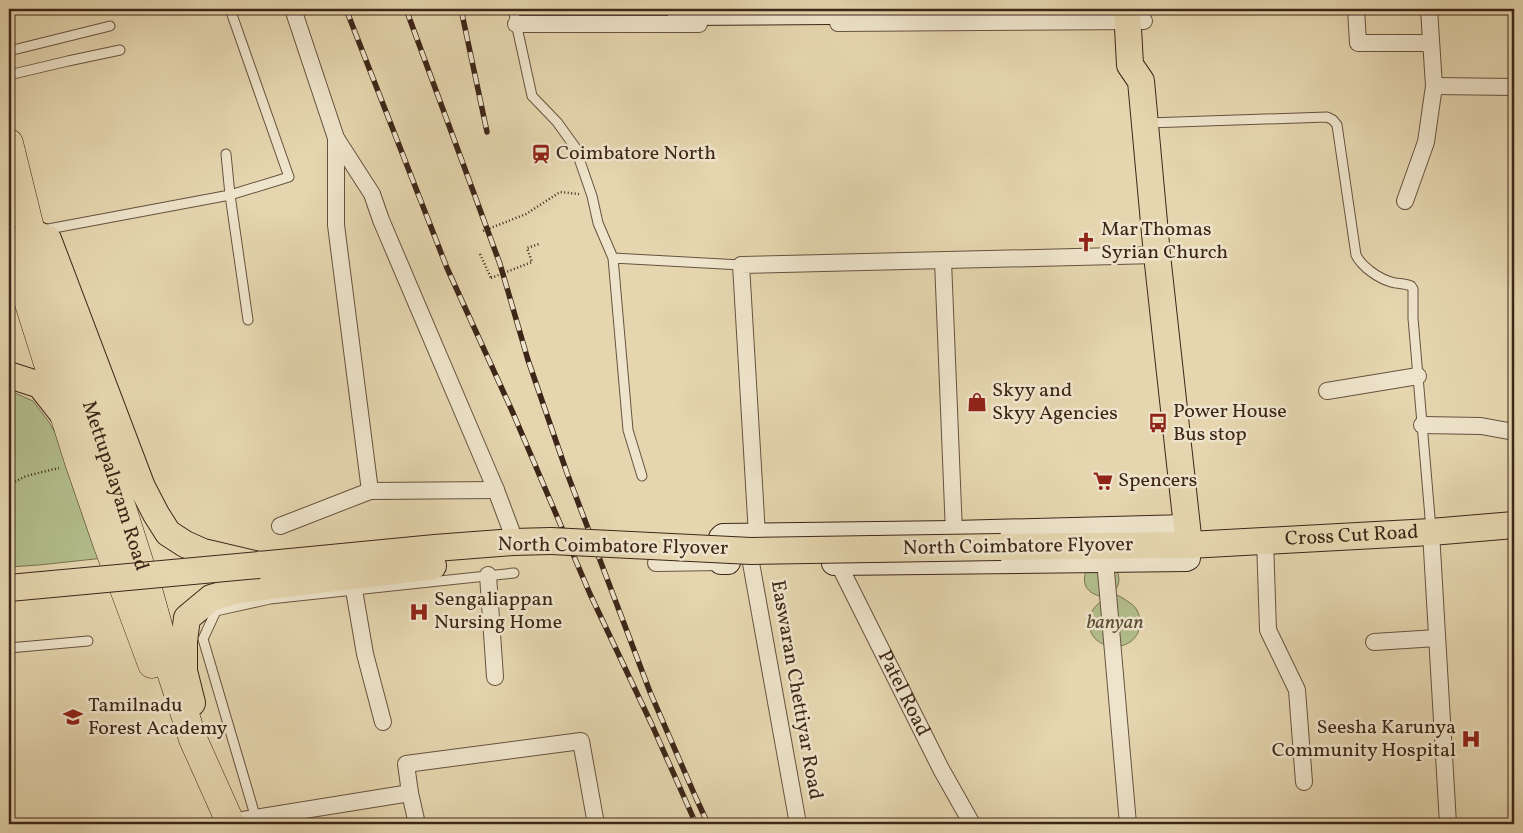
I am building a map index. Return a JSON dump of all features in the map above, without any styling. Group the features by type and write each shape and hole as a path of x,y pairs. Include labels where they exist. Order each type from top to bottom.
{"highway":[{"name":"Mettupalayam Road","path":"9,143 20,236 64,415 79,462 182,750 238,822"},
{"name":"Mettupalayam Road","path":"20,236 108,464 193,739 238,822"}],"main road":[{"path":"1135,13 1148,65 1141,82 1157,255 1188,536"},
{"path":"20,236 48,239 142,487 168,532 185,544 203,552 259,565"},
{"path":"9,375 40,385 64,415"},
{"name":"Cross Cut Road","path":"1188,536 1265,540 1431,532 1514,525"},
{"name":"North Coimbatore Flyover","path":"9,588 513,542 551,541 751,550 1141,546 1188,536"},
{"path":"193,739 193,709 184,671 184,640 187,618 211,598 238,590 511,557 540,551 551,541"}],"street":[{"path":"293,9 336,138 372,194 511,530"},
{"path":"678,9 682,12 953,9"},
{"path":"1356,9 1358,43 1430,43"},
{"path":"1405,200 1426,142 1434,86 1428,9"},
{"path":"514,16 776,24 1135,13"},
{"path":"1434,86 1514,87"},
{"path":"336,138 336,225 370,491"},
{"path":"758,535 742,265 1157,255"},
{"path":"943,261 954,533"},
{"path":"1327,391 1418,376"},
{"path":"1422,425 1480,426 1514,432"},
{"path":"280,526 370,491 496,490"},
{"path":"1431,532 1448,824"},
{"path":"656,563 1186,559 1189,555 1188,536 954,533 758,535 722,536 721,562"},
{"path":"1265,540 1268,630 1297,690 1304,782"},
{"path":"1105,560 1128,824"},
{"name":"Easwaran Chettiyar Road","path":"751,563 798,824"},
{"name":"Patel Road","path":"838,563 941,769 972,824"},
{"path":"488,576 495,677"},
{"path":"354,590 365,654 383,722"},
{"path":"1374,642 1437,638"},
{"path":"417,824 406,764 581,741 596,824"},
{"path":"238,822 410,793"}],"lane":[{"path":"20,236 230,195 288,177 230,9"},
{"path":"514,16 532,96 556,122 575,147 592,196 598,223 614,258 628,430 642,476"},
{"path":"9,51 110,26"},
{"path":"9,76 120,50"},
{"path":"1145,123 1327,117 1337,125 1356,255 1359,261 1370,270 1393,283 1408,284 1413,289 1413,318 1431,532"},
{"path":"226,154 248,320"},
{"path":"614,258 742,265"},
{"path":"238,822 203,639 216,611 270,599 514,573"},
{"path":"9,648 88,641"}],"path":[{"path":"483,231 526,214 560,192 592,196"},
{"path":"480,254 491,278 532,262 527,248 539,244"},
{"path":"9,493 10,484 26,476 79,462"}],"green space":[{"path":"9,393 15,393 33,401 49,422 63,446 104,558 9,567"},
{"name":"banyan","path":"1115,567 1119,581 1113,593 1135,607 1139,614 1140,623 1138,633 1132,641 1114,646 1105,645 1091,633 1089,622 1092,610 1107,598 1092,593 1086,587 1085,577 1086,571"}],"railway":[{"path":"346,9 447,268 513,413 590,594 696,824"},
{"path":"406,9 500,264 528,360 567,473 650,692 708,824"},
{"path":"461,9 487,132"}],"place":[{"name":"Coimbatore North","path":"541,154"},
{"name":"Mar Thomas Syrian Church","path":"1086,242"},
{"name":"Skyy and Skyy Agencies","path":"977,402"},
{"name":"Power House Bus stop","path":"1158,423"},
{"name":"Spencers","path":"1103,481"},
{"name":"Sengaliappan Nursing Home","path":"419,612"},
{"name":"Tamilnadu Forest Academy","path":"73,717"},
{"name":"Seesha Karunya Community Hospital","path":"1471,739"}]}
